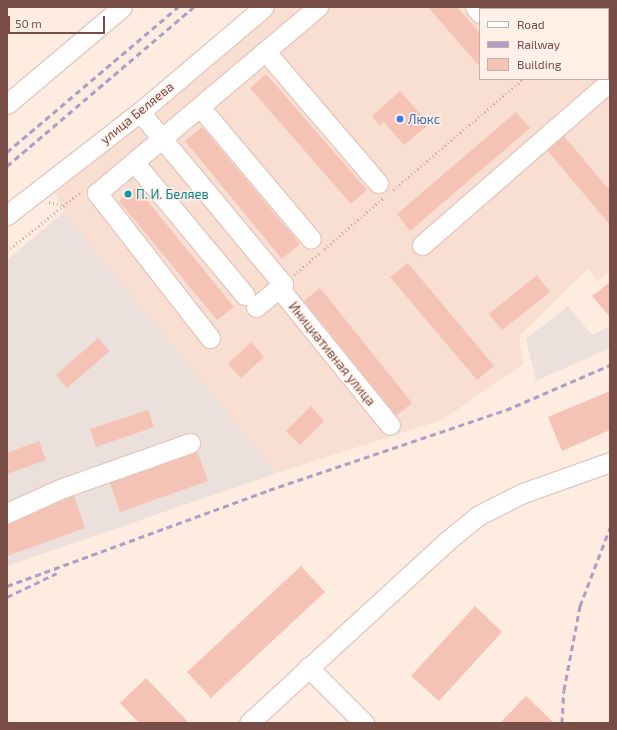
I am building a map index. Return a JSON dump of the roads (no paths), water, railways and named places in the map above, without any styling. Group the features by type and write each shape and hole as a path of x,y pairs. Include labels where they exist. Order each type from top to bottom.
{"street":[{"path":"7,104 122,7"},
{"name":"улица Беляева","path":"7,215 140,112 264,7"},
{"path":"210,338 97,193 318,7"},
{"path":"265,51 378,183"},
{"path":"422,245 610,81"},
{"path":"200,107 311,239"},
{"name":"Инициативная улица","path":"140,112 281,286 390,425"},
{"path":"134,162 251,301 281,286"},
{"path":"7,512 60,490 190,443"},
{"path":"249,723 308,667 479,515 523,493 610,462"},
{"path":"308,667 364,723"}],"railway":[{"path":"7,152 178,7"},
{"path":"7,166 194,7"},
{"path":"7,586 269,490 506,410 610,365"},
{"path":"562,723 564,690 580,606 610,528"},
{"path":"7,597 57,573"}],"place":[{"name":"Люкс","path":"400,119"},
{"name":"П. И. Беляев","path":"128,194"}]}
